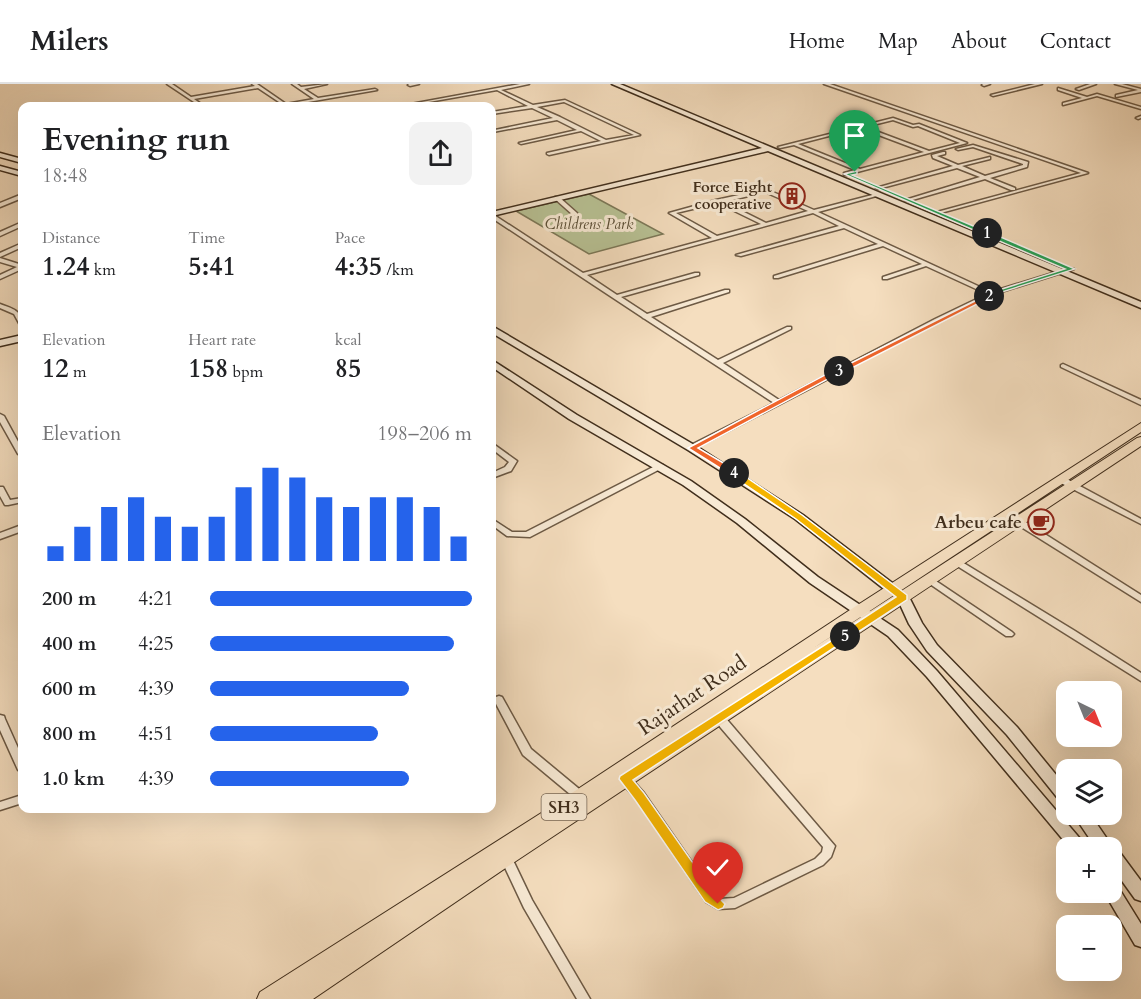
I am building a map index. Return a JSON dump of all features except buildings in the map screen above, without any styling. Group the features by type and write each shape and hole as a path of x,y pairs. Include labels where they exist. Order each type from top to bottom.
{"main road":[{"name":"Rajarhat Road","path":"898,593 930,580 1018,521 1141,427"},
{"name":"Rajarhat Road","path":"270,998 1066,483 1141,441"},
{"name":"Rajarhat Road","path":"296,999 506,857 719,718 864,615"}],"street":[{"path":"169,84 197,102"},
{"path":"294,84 317,99"},
{"path":"300,88 325,84"},
{"path":"410,85 417,84"},
{"path":"493,84 607,142"},
{"path":"425,102 527,84"},
{"path":"615,84 759,144 780,147 813,160 878,191 939,213 1141,298"},
{"path":"628,84 1141,305"},
{"path":"826,84 1086,173 939,213"},
{"path":"1005,84 1021,89"},
{"path":"993,95 1040,84"},
{"path":"1078,89 1094,84"},
{"path":"1117,84 1141,90"},
{"path":"192,98 256,86 280,102"},
{"path":"1067,86 1059,89 1088,98"},
{"path":"304,102 375,90"},
{"path":"1118,96 1141,90"},
{"path":"1064,104 1100,96 1141,105"},
{"path":"496,112 564,101 638,135 549,154"},
{"path":"496,131 560,118"},
{"path":"780,147 893,119 913,126 918,125 965,143 846,174"},
{"path":"860,127 929,152"},
{"path":"521,143 583,130"},
{"path":"794,143 861,171"},
{"path":"496,207 759,144"},
{"path":"496,214 769,146"},
{"path":"907,200 984,178 1027,165 973,146 934,155 957,167 984,178 1013,189"},
{"path":"0,151 18,155"},
{"path":"0,155 18,160"},
{"path":"813,160 827,157"},
{"path":"582,275 813,212 988,158"},
{"path":"0,162 18,167"},
{"path":"0,168 18,173"},
{"path":"716,238 672,213 766,190 991,294"},
{"path":"0,205 18,198"},
{"path":"557,198 575,214"},
{"path":"0,200 8,202"},
{"path":"718,201 766,225"},
{"path":"496,218 645,317 779,402"},
{"path":"0,234 18,226"},
{"path":"740,255 845,226"},
{"path":"776,277 883,244"},
{"path":"0,255 18,247"},
{"path":"0,260 18,266"},
{"path":"885,278 927,264"},
{"path":"0,277 18,269"},
{"path":"692,448 991,294 1071,269"},
{"path":"615,297 697,274"},
{"path":"645,317 727,291"},
{"path":"0,306 16,313 18,317"},
{"path":"718,363 789,328"},
{"path":"0,335 18,331"},
{"path":"496,331 692,448 799,517 898,593 932,648 1012,731 1056,785"},
{"path":"0,343 18,339"},
{"path":"496,366 573,417 687,483 741,521 814,580 893,633 932,674 1071,837"},
{"path":"1063,366 1141,403"},
{"path":"0,416 18,447"},
{"path":"496,448 513,461 508,469 496,474"},
{"path":"496,523 510,534 527,535 660,467"},
{"path":"1066,483 1141,522"},
{"path":"0,489 8,503 18,501"},
{"path":"1018,521 1141,599"},
{"path":"0,536 18,529"},
{"path":"957,562 1141,678"},
{"path":"930,580 1009,634"},
{"path":"499,700 528,752 580,796"},
{"path":"625,779 640,796 710,898 718,904 735,903 819,862 828,854 829,846 719,718"},
{"path":"0,719 18,758"},
{"path":"0,806 18,800"},
{"path":"506,857 528,904 584,999"},
{"path":"1122,868 1141,894"},
{"path":"1119,903 1141,939"}],"green space":[{"name":"Childrens Park","path":"589,194 663,234 589,254 516,211"}],"place":[{"name":"Force Eight cooperative","path":"792,196"},
{"name":"Arbeu cafe","path":"1041,522"}],"route":[{"path":"718,904 710,898 640,796 625,779 903,598 799,517 692,448 937,320 996,292 1071,269 846,174 855,172"}]}
